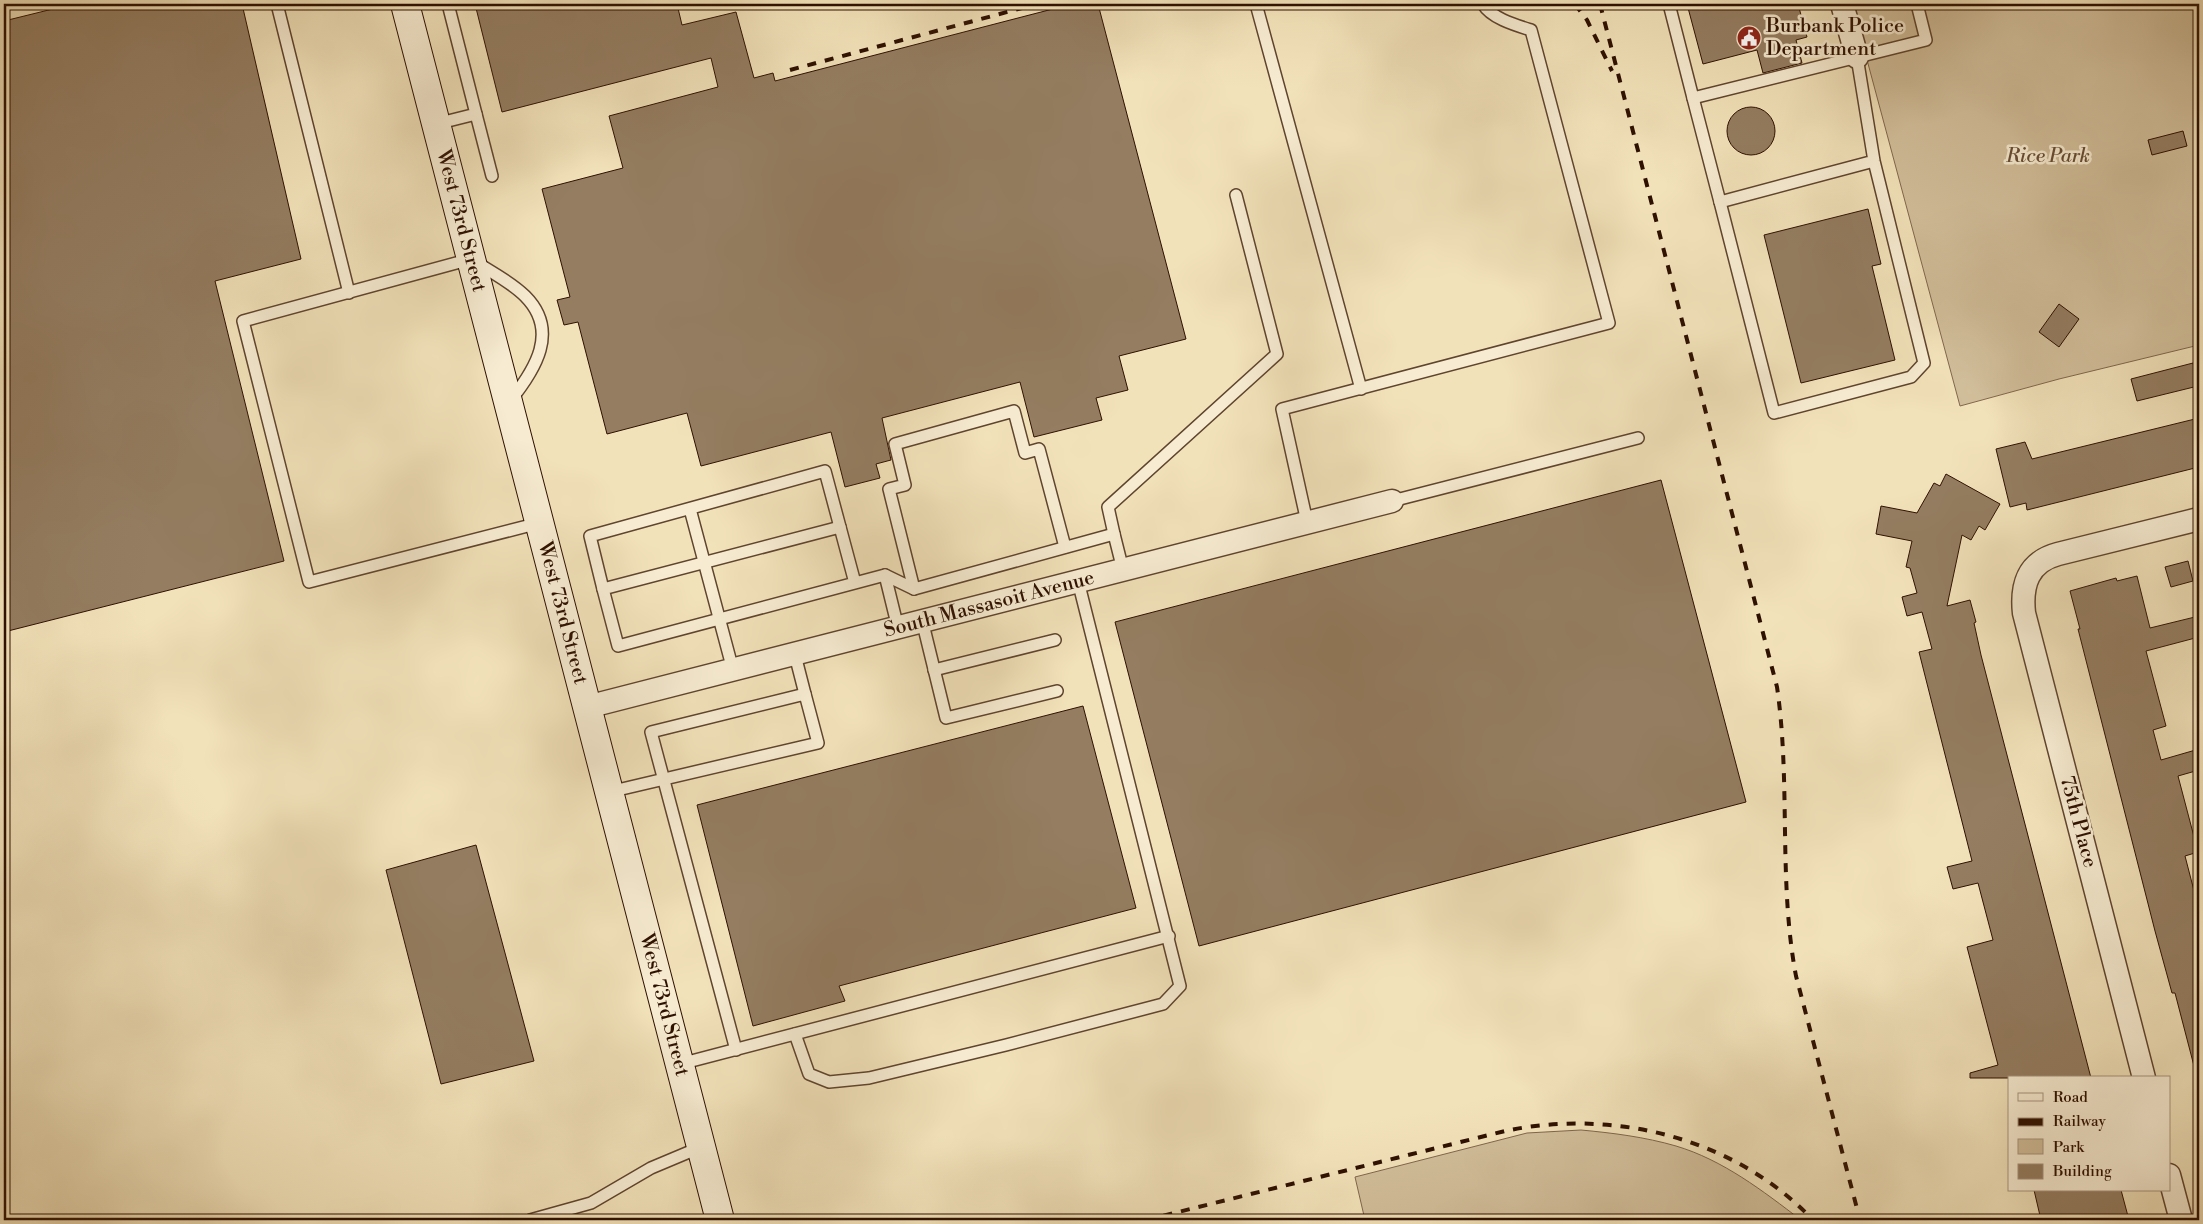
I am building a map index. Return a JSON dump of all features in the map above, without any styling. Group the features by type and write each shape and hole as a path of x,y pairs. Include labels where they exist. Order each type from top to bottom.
{"street":[{"name":"West 73rd Street","path":"405,4 720,1220"},
{"path":"1842,4 1857,57"},
{"name":"South Massasoit Avenue","path":"587,708 898,628 922,620 1392,501"},
{"name":"75th Place","path":"2143,1076 2024,613 2022,598 2024,584 2033,568 2043,559 2199,518"},
{"path":"2170,1179 2181,1220"}],"lane":[{"path":"277,4 349,293"},
{"path":"448,4 492,176"},
{"path":"1256,4 1361,389"},
{"path":"1307,522 1282,409 1609,323 1531,30 1512,24 1486,10 1483,4"},
{"path":"1668,4 1774,412 1911,377 1924,364 1874,161 1857,57"},
{"path":"1693,98 1926,40 1917,4"},
{"path":"436,124 476,114"},
{"path":"1720,202 1874,161"},
{"path":"1123,570 1108,507 1277,354 1236,195"},
{"path":"508,404 534,368 542,348 542,329 536,311 516,287 471,260 242,321 309,582 539,523"},
{"path":"914,589 889,489 905,485 894,444 1014,411 1025,453 1039,449 1065,547"},
{"path":"1392,501 1638,438"},
{"path":"855,583 825,471 590,536 618,646 855,583 885,574 914,589 1114,534"},
{"path":"690,509 733,670"},
{"path":"603,589 840,527"},
{"path":"885,574 898,628"},
{"path":"795,1034 809,1074 829,1082 869,1078 1163,1004 1180,986 1169,936 1078,581"},
{"path":"922,620 946,718 1056,691"},
{"path":"934,670 1055,640"},
{"path":"609,792 818,743 795,655"},
{"path":"736,1050 651,732 805,694"},
{"path":"680,1064 1169,936"},
{"path":"530,1220 591,1203 651,1168 701,1147"}],"green space":[{"name":"Rice Park","path":"1852,4 2199,4 2199,345 2059,379 1960,406"},
{"path":"1581,1130 1641,1138 1693,1152 1742,1177 1801,1220 1365,1220 1355,1177 1527,1133"}],"building":[{"path":"73,4 242,4 301,259 215,281 284,561 4,632 4,21"},
{"path":"475,4 677,4 682,25 736,12 754,78 773,73 775,81 1072,4 1098,4 1186,339 1119,356 1128,390 1096,398 1102,420 1034,437 1020,382 882,418 891,460 876,464 880,478 845,487 831,432 701,466 687,413 607,434 578,322 564,325 557,300 570,297 542,189 623,168 609,116 718,87 711,58 502,112"},
{"name":"Burbank Police Department","path":"1687,4 1798,4 1807,37 1796,40 1802,63 1763,73 1757,50 1703,64"},
{"path":"1751,107 1760,109 1768,114 1773,122 1775,131 1773,140 1768,148 1760,153 1751,155 1742,153 1734,148 1729,140 1727,131 1729,122 1734,114 1742,109"},
{"path":"2183,131 2187,146 2152,155 2148,140"},
{"path":"1868,209 1881,264 1872,266 1895,360 1801,383 1764,235"},
{"path":"2059,304 2079,319 2059,347 2039,332"},
{"path":"2193,363 2198,386 2137,401 2131,379"},
{"path":"2199,418 2199,467 2027,510 2026,503 2010,507 1996,449 2025,442 2032,459"},
{"path":"1946,474 2000,504 1985,530 1979,526 1971,540 1962,535 1947,606 1970,600 1976,622 1974,623 1981,655 2090,1076 1970,1078 1970,1073 1998,1065 1967,947 1993,940 1978,883 1953,889 1947,867 1972,861 1919,652 1932,649 1922,612 1907,616 1902,597 1917,593 1910,568 1906,567 1912,541 1876,534 1881,506 1917,513 1934,483 1940,486"},
{"path":"1661,480 1746,802 1199,946 1115,622"},
{"path":"2188,561 2193,581 2171,587 2165,567"},
{"path":"2137,576 2150,628 2199,616 2199,637 2146,651 2166,726 2153,730 2161,760 2199,749 2199,770 2178,776 2198,852 2185,856 2199,910 2199,1066 2194,1066 2175,993 2172,993 2155,931 2070,591 2116,578 2117,581"},
{"path":"1083,706 1136,908 839,986 845,1001 753,1026 697,805"},
{"path":"476,845 534,1061 441,1084 386,870"},
{"path":"2034,1192 2122,1192 2129,1220 2041,1220"}],"railway":[{"path":"790,70 1037,4"},
{"path":"1575,4 1587,20 1612,71"},
{"path":"1600,4 1777,687 1783,759 1787,904 1796,976 1860,1220"},
{"path":"1146,1220 1505,1131 1546,1125 1588,1124 1630,1127 1671,1136 1710,1150 1747,1168 1782,1192 1813,1220"}],"place":[{"name":"Burbank Police Department","path":"1749,38"}]}
